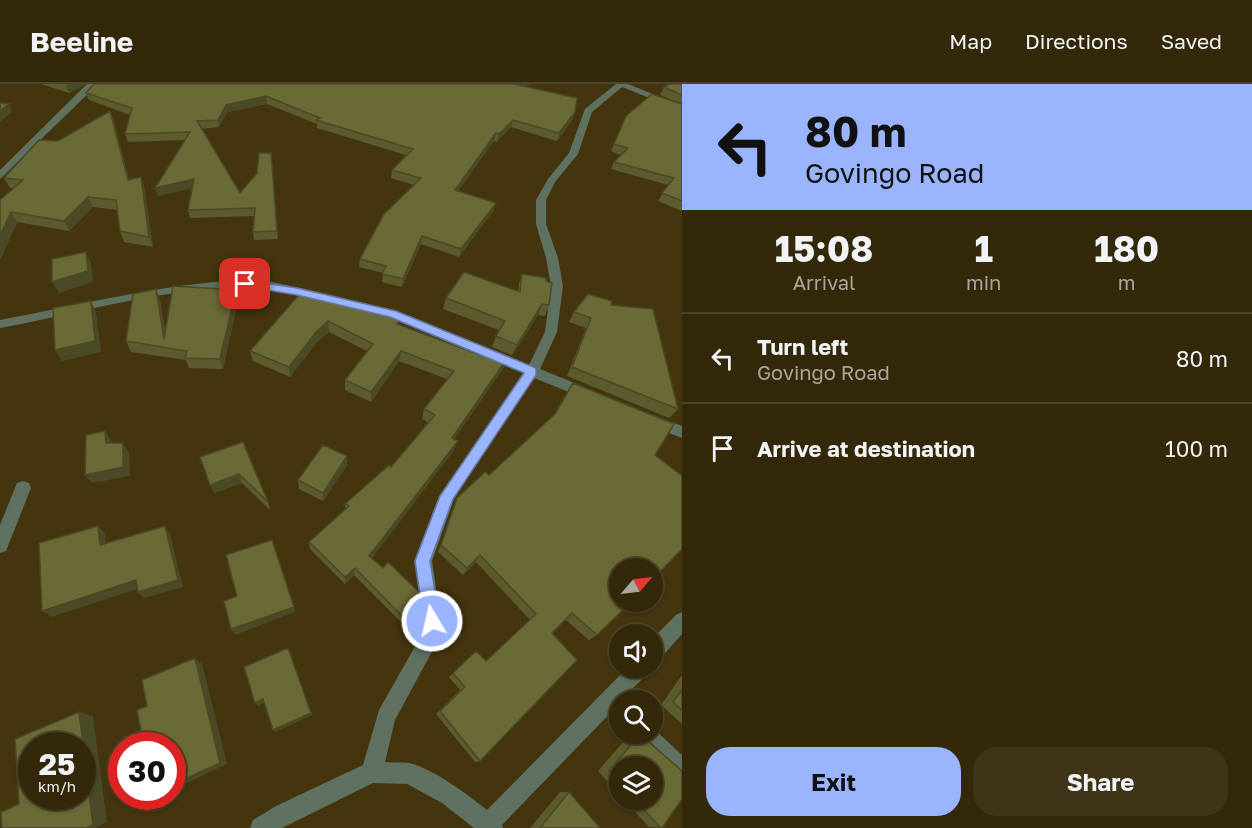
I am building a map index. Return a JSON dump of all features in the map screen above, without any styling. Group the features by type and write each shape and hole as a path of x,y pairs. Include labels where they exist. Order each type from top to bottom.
{"street":[{"path":"0,176 25,147 68,110 91,87 91,84"},
{"path":"372,772 386,717 426,646 432,621 423,561 447,496 532,371 551,332 557,286 552,258 541,224 541,200 551,181 573,154 588,111 621,84 682,109"},
{"path":"0,324 55,315 125,299 191,288 234,284 297,291 329,299"},
{"path":"350,304 393,314 596,398"},
{"path":"639,415 682,432"},
{"path":"0,545 23,488"},
{"path":"663,642 682,621"},
{"path":"261,828 284,814 372,772 409,774 450,795 491,826 609,710"},
{"path":"656,744 682,769"}],"building":[{"path":"94,84 514,84 577,98 575,112 559,133 513,120 499,134 496,133 455,190 496,203 461,249 422,236 403,279 382,274 386,266 360,259 384,214 421,178 392,170 413,149 316,120 320,118 266,96 226,105 218,120 197,121 240,193 257,173 259,153 271,153 277,231 253,232 255,208 188,210 194,179 155,188 190,132 125,134 132,108 86,93"},
{"path":"670,84 682,84 682,95 664,87"},
{"path":"652,94 682,104 682,201 662,193 674,178 614,162 628,148 614,144 626,116"},
{"path":"0,103 9,104 0,111"},
{"path":"110,111 128,180 141,177 149,237 120,231 116,200 88,197 64,221 11,212 0,236 0,200 23,180 4,178 39,140 58,141"},
{"path":"86,252 88,271 52,282 52,259"},
{"path":"464,272 520,292 522,274 546,278 546,281 552,283 549,305 542,304 517,345 496,336 505,321 446,298"},
{"path":"173,286 236,290 220,359 185,358 187,351 126,341 133,294 156,289 164,339"},
{"path":"304,289 322,293 322,295 323,293 335,296 366,307 367,304 401,320 397,324 483,356 488,349 508,357 452,438 458,441 369,556 383,568 388,562 420,593 421,602 405,619 355,568 345,577 309,542 349,506 345,504 389,465 391,467 435,415 424,409 454,371 401,351 371,392 345,380 373,344 328,321 316,332 289,367 250,351"},
{"path":"588,294 612,301 611,305 653,309 678,409 572,367 591,318 574,312"},
{"path":"91,301 95,341 55,350 53,308"},
{"path":"573,383 674,424 655,455 682,476 682,549 663,569 663,558 609,558 609,612 621,612 597,635 572,613 552,633 577,660 480,761 440,711 465,687 453,673 476,651 486,661 536,614 480,555 467,568 441,545 457,498 485,472 489,475 555,414"},
{"path":"105,431 106,443 123,443 123,467 85,475 86,435"},
{"path":"243,442 268,502 239,474 210,485 200,457"},
{"path":"323,445 347,456 323,493 298,480"},
{"path":"98,526 100,545 165,526 178,580 138,592 136,580 42,611 39,543"},
{"path":"272,540 294,607 231,629 224,601 237,596 226,555"},
{"path":"288,648 311,713 273,730 263,699 255,703 244,667"},
{"path":"195,658 220,763 186,779 186,732 141,732 137,710 147,706 142,680"},
{"path":"682,690 682,710 673,702"},
{"path":"79,712 81,732 32,732"},
{"path":"18,738 18,788 15,739"},
{"path":"632,744 651,744 682,771 682,799 662,828 644,810 663,810 663,756 622,756"},
{"path":"569,792 600,828 540,828"},
{"path":"18,804 18,810 91,810 93,825 86,828 2,828 1,812"}],"route":[{"path":"245,284 297,291 393,314 532,371 447,496 423,561 432,621"}]}
